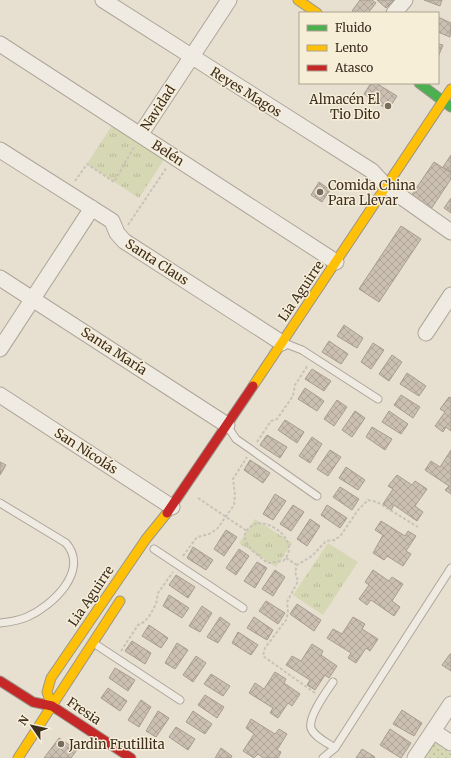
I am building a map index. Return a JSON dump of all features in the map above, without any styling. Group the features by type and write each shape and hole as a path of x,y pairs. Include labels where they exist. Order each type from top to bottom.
{"main road":[{"path":"298,0 315,12"},
{"path":"420,84 451,107"},
{"name":"Lia Aguirre","path":"52,706 48,697 49,682 146,539 172,507 451,89"},
{"name":"Lia Aguirre","path":"156,545 172,507"},
{"name":"Lia Aguirre","path":"18,758 124,596"},
{"name":"Fresia","path":"0,681 33,702 52,706 131,758"}],"street":[{"name":"Reyes Magos","path":"103,0 372,171 386,186 451,232"},
{"name":"Navidad","path":"140,135 229,0"},
{"path":"395,12 405,0"},
{"name":"Belén","path":"0,44 336,262"},
{"name":"Santa Claus","path":"0,150 112,221 120,238 282,343"},
{"path":"0,349 92,208"},
{"name":"Santa María","path":"0,278 227,425"},
{"path":"426,333 451,295"},
{"name":"San Nicolás","path":"0,395 172,507"},
{"path":"415,758 451,704"},
{"path":"433,731 451,743"}],"lane":[{"path":"282,343 302,350 378,399"},
{"path":"227,425 236,439 317,496"},
{"path":"0,503 66,543 73,553 74,559 73,570 67,583 58,595 45,606 18,621 0,623"},
{"path":"156,545 178,564 243,608"},
{"path":"323,758 335,748 451,568"},
{"path":"84,630 94,642 180,700"},
{"path":"333,682 310,720 311,730 319,738 335,748"}],"path":[{"name":"Navidad","path":"67,192 87,164 114,182 140,135"},
{"path":"120,238 174,157"},
{"path":"116,658 138,624 144,622 150,616 156,604 158,593 195,538 213,532 226,517 235,501 233,480 267,425 271,421 278,419 293,396 295,385 314,358"},
{"path":"323,698 263,656 265,648 286,620 288,613 287,602 298,581 294,572 297,565 312,556 326,541 338,538 368,500 377,502 418,527"},
{"path":"220,513 247,531"},
{"path":"258,523 269,525 287,538 290,548 286,558 279,563 268,563 248,548 245,537 247,531 258,523"},
{"path":"286,558 297,565"}],"green space":[{"path":"113,124 165,158 139,198 87,164"},
{"path":"255,519 292,543 276,567 239,543"},
{"path":"328,543 358,562 323,615 293,595"},
{"path":"435,742 451,753 451,758 424,758"}],"building":[{"path":"360,0 372,0 376,3 369,12 352,11"},
{"path":"377,0 394,0 386,8"},
{"path":"424,0 442,0 440,6"},
{"path":"439,17 451,23 450,37 439,32"},
{"path":"439,44 443,45 439,55"},
{"path":"370,84 378,84 397,96 388,110 364,94"},
{"path":"451,155 451,172 443,167"},
{"path":"434,162 451,173 451,179 431,209 411,196"},
{"name":"Comida China Para Llevar","path":"319,182 330,190 322,202 311,195"},
{"path":"451,198 451,213 444,208"},
{"path":"401,226 421,239 379,302 359,289"},
{"path":"344,325 363,338 357,348 337,336"},
{"path":"329,341 348,354 341,364 322,352"},
{"path":"373,343 384,350 371,369 361,362"},
{"path":"392,355 402,362 389,381 379,374"},
{"path":"312,369 331,381 324,391 305,379"},
{"path":"407,373 426,386 419,396 400,384"},
{"path":"305,388 324,401 317,411 298,399"},
{"path":"401,395 420,407 413,418 394,405"},
{"path":"449,397 451,398 451,431 446,427 443,432 435,426 445,412 440,409"},
{"path":"337,400 347,407 334,426 324,419"},
{"path":"355,411 365,418 352,437 342,430"},
{"path":"389,411 408,424 401,434 382,422"},
{"path":"285,420 304,432 297,443 278,430"},
{"path":"372,427 392,439 385,450 366,437"},
{"path":"267,435 287,447 280,458 260,445"},
{"path":"312,437 322,444 310,463 299,456"},
{"path":"330,450 341,457 328,476 317,469"},
{"path":"451,450 451,494 445,490 449,486 425,470 431,461 440,467"},
{"path":"250,460 270,473 263,483 244,470"},
{"path":"0,462 6,465 0,475"},
{"path":"346,467 365,480 358,490 339,478"},
{"path":"397,475 412,485 415,481 427,489 415,506 423,512 417,521 394,505 391,510 383,504 393,489 388,486"},
{"path":"340,487 359,499 352,510 333,497"},
{"path":"275,494 286,501 273,520 263,514"},
{"path":"293,505 304,512 291,531 280,524"},
{"path":"327,505 347,518 340,528 321,515"},
{"path":"310,519 320,526 307,546 297,539"},
{"path":"381,521 405,536 408,531 416,536 406,551 411,554 403,566 387,556 384,560 373,553 383,535 375,530"},
{"path":"226,530 237,537 224,556 214,549"},
{"path":"193,547 213,560 206,570 187,558"},
{"path":"239,549 249,556 236,575 226,568"},
{"path":"257,562 267,568 255,588 244,581"},
{"path":"275,570 285,577 273,596 262,589"},
{"path":"373,570 389,581 392,577 403,584 392,601 400,607 394,616 371,600 367,605 359,599 369,585 365,582"},
{"path":"176,575 195,587 188,598 169,585"},
{"path":"169,595 189,608 182,618 163,606"},
{"path":"266,601 285,613 278,624 259,611"},
{"path":"297,604 321,620 314,631 290,614"},
{"path":"202,606 212,613 200,632 189,626"},
{"path":"220,617 230,624 218,643 207,637"},
{"path":"254,617 273,630 267,640 247,628"},
{"path":"353,617 365,624 362,629 378,639 370,651 366,648 356,663 348,658 351,653 327,638 333,629 342,634"},
{"path":"149,625 168,638 161,648 142,636"},
{"path":"238,632 258,645 251,655 232,643"},
{"path":"132,641 151,653 145,664 125,651"},
{"path":"177,643 188,650 175,669 165,663"},
{"path":"312,644 323,651 321,655 337,666 329,678 325,675 315,690 307,685 310,680 286,665 292,656 301,661"},
{"path":"451,654 451,671 442,665"},
{"path":"196,656 206,663 193,682 183,675"},
{"path":"115,668 135,680 128,691 109,678"},
{"path":"275,672 286,679 284,683 300,694 292,706 288,703 278,718 270,713 273,708 249,693 255,683 264,689"},
{"path":"211,674 230,686 223,696 204,684"},
{"path":"108,688 127,701 120,711 101,698"},
{"path":"205,695 224,707 217,718 198,705"},
{"path":"141,700 151,707 139,727 128,720"},
{"path":"402,710 422,723 414,736 393,724"},
{"path":"158,711 169,718 156,737 146,731"},
{"path":"193,711 212,724 205,734 186,722"},
{"path":"251,719 275,734 279,729 287,734 277,750 281,752 278,758 263,758 258,754 254,758 243,751 254,734 246,728"},
{"path":"176,727 195,739 188,750 169,737"},
{"path":"390,729 411,743 401,758 380,745"},
{"name":"Jardin Frutillita","path":"59,738 77,750 71,758 44,758"},
{"path":"221,748 232,756 231,758 215,758"},
{"path":"362,749 375,757 356,758"}],"traffic: fast":[{"path":"420,84 451,107"}],"traffic: slow":[{"path":"298,0 316,12"},
{"path":"253,386 451,89"},
{"path":"52,706 47,692 51,678 146,539 167,513"},
{"path":"18,758 120,601"}],"traffic: jam":[{"path":"167,513 253,386"},
{"path":"0,681 33,702 52,706 131,758"}],"place":[{"name":"Almacén El Tio Dito","path":"388,106"},
{"name":"Comida China Para Llevar","path":"320,192"},
{"name":"Jardin Frutillita","path":"61,744"}]}
